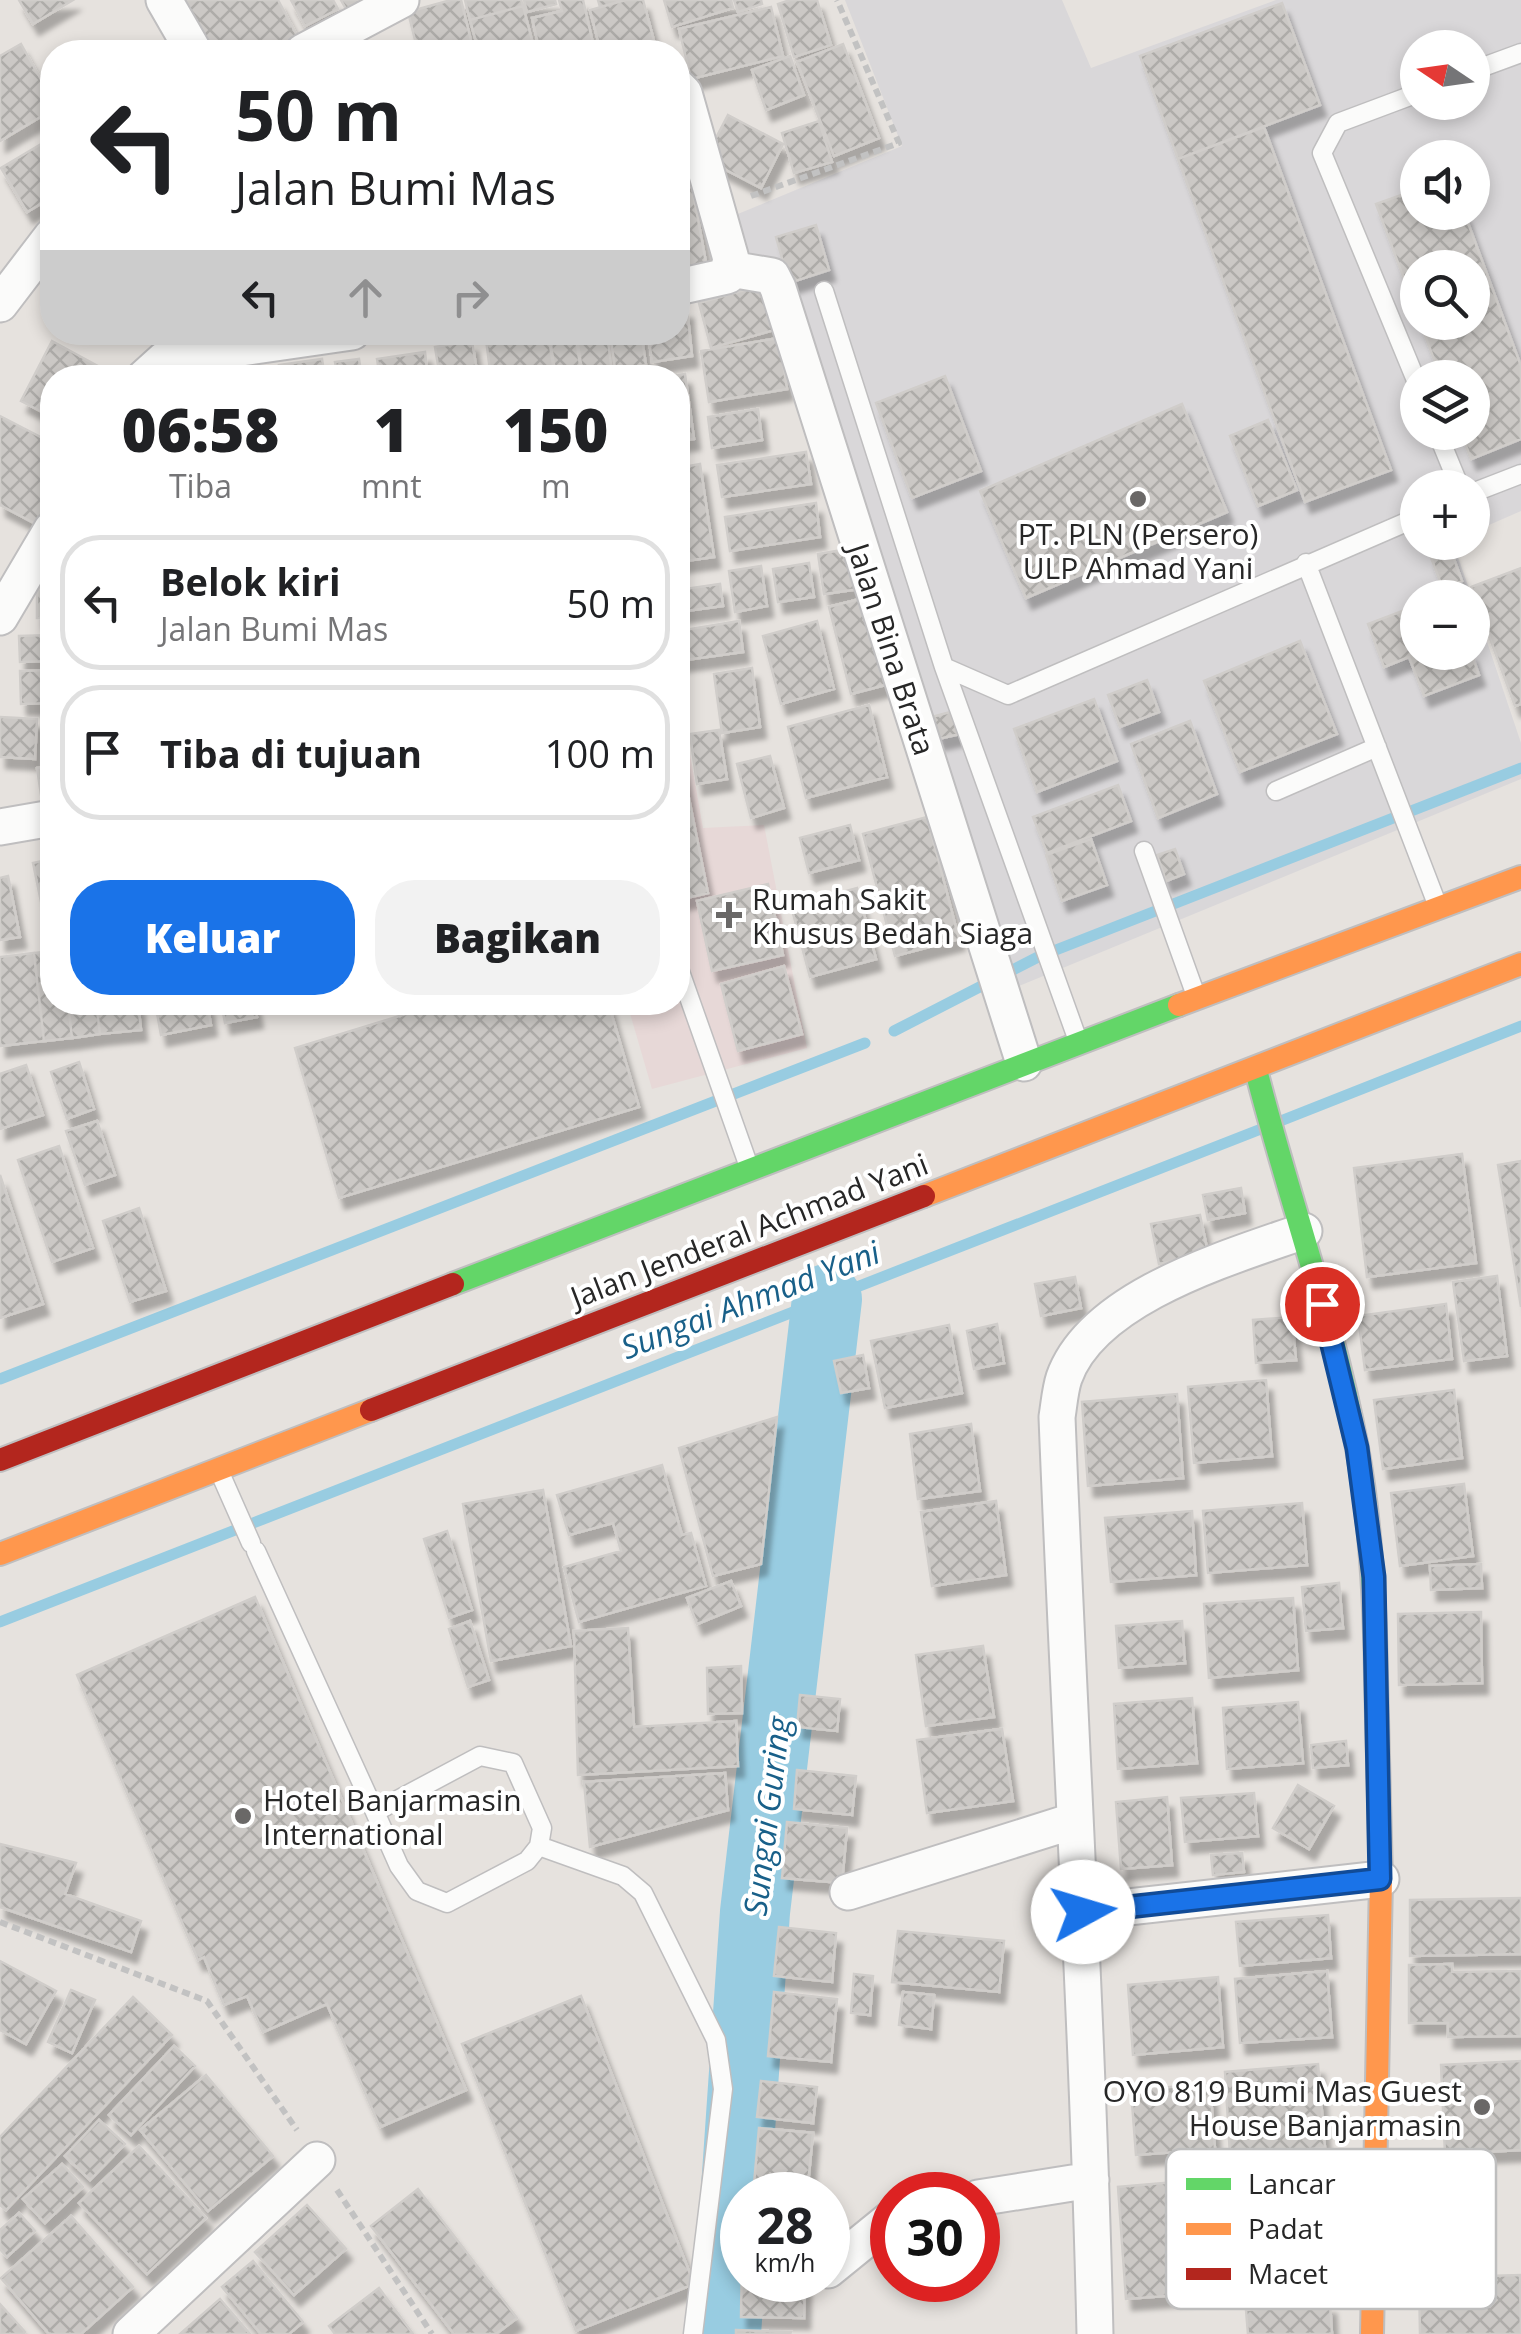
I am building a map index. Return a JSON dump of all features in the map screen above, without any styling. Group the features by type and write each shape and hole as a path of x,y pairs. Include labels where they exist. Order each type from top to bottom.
{"main road":[{"name":"Jalan Jenderal Achmad Yani","path":"0,1460 608,1235 693,1202 751,1171 1024,1063 1521,876"},
{"name":"Jalan Jenderal Achmad Yani","path":"0,1554 718,1264 1256,1070 1521,964"},
{"path":"1256,1070 1263,1110 1304,1231 1357,1448 1374,1577 1380,1879 1375,2149"},
{"path":"1372,2309 1372,2334"}],"street":[{"path":"164,0 187,40"},
{"path":"325,40 401,0"},
{"path":"690,114 730,270 711,282 690,285"},
{"path":"4,284 40,248"},
{"name":"Jalan Bina Brata","path":"730,270 761,271 772,276 778,288 1024,1063"},
{"path":"158,365 165,358 258,345"},
{"path":"0,617 40,549"},
{"path":"0,827 40,820"},
{"path":"1095,2334 1083,1912 1073,1821 1057,1417 1064,1379 1076,1355 1099,1330 1170,1279 1304,1231"},
{"path":"848,1892 1073,1821"},
{"path":"1083,1912 1380,1879"},
{"path":"131,2334 318,2160"},
{"path":"1000,2194 1090,2180"},
{"path":"850,2252 870,2236"}],"lane":[{"path":"1490,65 1521,53"},
{"path":"1400,100 1338,124 1322,153 1408,360"},
{"path":"824,290 944,667 1079,1044"},
{"path":"1490,487 1521,474"},
{"path":"944,667 1008,696 1400,524"},
{"path":"1306,564 1439,908"},
{"path":"1276,791 1377,747"},
{"path":"1144,851 1196,999"},
{"path":"690,1000 751,1171"},
{"path":"218,1468 398,1866 429,1899 446,1903 527,1861 539,1846 542,1828 514,1763 480,1756 375,1812"},
{"path":"539,1846 623,1876 643,1893 716,2040 723,2090 693,2334"}],"path":[{"path":"717,208 899,143 836,0"},
{"path":"0,1922 207,2001 432,2334"}],"shaded area":[{"name":"PT. PLN (Persero) ULP Ahmad Yani","path":"845,0 1062,0 1091,68 1276,0 1521,0 1521,511 1490,525 1490,470 1400,470 1400,560 1459,560 1466,580 1400,580 1400,670 1490,670 1490,651 1521,743 1521,779 1014,988 867,523 738,255 733,216 902,146"},
{"name":"Rumah Sakit Khusus Bedah Siaga","path":"690,754 703,828 764,825 807,1048 652,1089 630,1015 690,1015"}],"building":[{"path":"19,0 73,0 33,24"},
{"path":"182,0 278,0 299,40 204,40"},
{"path":"291,0 333,0 338,9 305,26"},
{"path":"341,0 364,0 346,9"},
{"path":"461,0 471,40 415,40 408,12"},
{"path":"465,0 521,0 523,6 470,20"},
{"path":"524,0 555,0 556,4 527,12"},
{"path":"559,0 583,0 592,40 537,40 532,18 562,11"},
{"path":"598,0 626,0 600,7"},
{"path":"626,0 643,0 654,40 598,40 590,10"},
{"path":"664,0 731,0 733,8 672,27"},
{"path":"734,0 761,0 762,4 738,12"},
{"path":"817,0 831,45 794,57 778,4"},
{"path":"1282,3 1320,105 1178,159 1140,56"},
{"path":"523,6 532,40 476,40 470,20"},
{"path":"771,7 783,56 691,79 690,40 682,40 679,29"},
{"path":"21,44 40,78 40,117 0,141 0,56"},
{"path":"843,44 879,138 834,156 797,62"},
{"path":"790,56 804,95 766,110 752,70"},
{"path":"728,115 783,144 761,188 705,159"},
{"path":"819,121 832,162 794,173 782,133"},
{"path":"1264,127 1391,470 1305,502 1178,159"},
{"path":"40,145 40,204 27,212 1,168"},
{"path":"690,187 707,268 690,272"},
{"path":"1400,195 1400,230 1471,230 1478,250 1400,250 1400,268 1376,204"},
{"path":"816,225 829,270 789,283 776,237"},
{"path":"1490,282 1521,366 1521,439 1471,459 1468,450 1490,450 1490,360 1434,360 1427,340 1490,340"},
{"path":"762,285 774,330 711,348 699,303"},
{"path":"690,337 692,356 652,362 650,345 690,345"},
{"path":"779,338 787,389 709,402 701,351"},
{"path":"50,345 59,345 96,365 40,365 40,411 21,401"},
{"path":"473,345 476,365 438,365 435,347"},
{"path":"487,345 550,345 553,365 489,365"},
{"path":"551,345 577,345 580,365 554,365"},
{"path":"578,345 609,345 611,365 581,365"},
{"path":"612,345 643,345 646,365 614,365"},
{"path":"425,352 426,365 378,365 377,359"},
{"path":"322,359 323,365 279,365"},
{"path":"359,359 360,365 336,365 335,362"},
{"path":"945,376 981,471 912,498 876,403"},
{"path":"1182,404 1227,512 1026,598 980,491"},
{"path":"758,409 762,440 712,448 708,417"},
{"path":"0,416 40,437 40,521 38,525 0,505"},
{"path":"1268,420 1297,490 1258,506 1230,436"},
{"path":"806,452 811,484 722,497 717,465"},
{"path":"700,464 714,557 690,560 690,466"},
{"path":"816,503 820,537 730,551 725,517"},
{"path":"854,548 860,589 824,594 818,554"},
{"path":"1432,560 1454,560 1462,580 1440,580"},
{"path":"809,563 814,597 778,602 773,569"},
{"path":"761,566 767,606 735,612 729,571"},
{"path":"1521,568 1521,704 1515,706 1490,638 1489,580"},
{"path":"720,584 723,606 690,610 690,588"},
{"path":"37,589 40,589 40,618"},
{"path":"867,597 889,684 851,694 829,607"},
{"path":"1400,612 1400,661 1384,667 1368,624"},
{"path":"739,621 743,652 690,659 690,629"},
{"path":"817,621 834,689 781,704 763,636"},
{"path":"40,635 40,661 20,662 19,636"},
{"path":"1300,641 1337,734 1240,772 1204,681"},
{"path":"752,668 760,727 722,733 714,674"},
{"path":"40,670 40,703 21,704 20,671"},
{"path":"1414,670 1477,670 1479,675 1424,696"},
{"path":"1147,680 1159,712 1120,727 1108,695"},
{"path":"1094,699 1117,761 1037,792 1014,729"},
{"path":"869,705 887,777 806,798 788,727"},
{"path":"954,711 960,734 938,739 932,717"},
{"path":"0,717 37,719 35,759 0,757"},
{"path":"1190,721 1217,794 1158,818 1131,744"},
{"path":"719,730 727,779 697,784 690,734"},
{"path":"770,756 784,808 751,818 737,764"},
{"path":"1118,785 1131,821 1047,853 1033,817"},
{"path":"690,804 708,893 690,897"},
{"path":"927,817 959,939 895,956 863,834"},
{"path":"850,825 859,860 809,873 800,838"},
{"path":"1091,839 1107,885 1062,901 1046,855"},
{"path":"1175,849 1184,874 1166,881 1157,855"},
{"path":"40,862 40,897 33,863"},
{"path":"8,876 20,937 0,940 0,878"},
{"path":"768,884 783,955 712,971 697,901"},
{"path":"857,888 876,959 810,977 791,906"},
{"path":"40,952 40,1006 34,953"},
{"path":"34,953 44,1041 0,1046 0,957"},
{"path":"784,966 802,1034 738,1051 721,984"},
{"path":"41,1015 69,1015 72,1038 44,1041"},
{"path":"69,1015 98,1015 100,1034 72,1038"},
{"path":"98,1015 139,1015 141,1030 100,1034"},
{"path":"157,1015 209,1015 211,1025 161,1035"},
{"path":"223,1015 257,1015 257,1017 225,1023"},
{"path":"403,1015 612,1015 639,1107 339,1198 295,1048"},
{"path":"79,1062 94,1109 67,1119 51,1072"},
{"path":"26,1065 43,1115 0,1129 0,1074"},
{"path":"97,1121 115,1175 85,1185 66,1131"},
{"path":"59,1146 93,1248 52,1262 18,1160"},
{"path":"1462,1154 1476,1263 1367,1277 1354,1168"},
{"path":"1521,1161 1521,1307 1498,1165"},
{"path":"0,1175 43,1304 0,1318"},
{"path":"1241,1188 1245,1213 1208,1220 1203,1195"},
{"path":"139,1208 166,1291 130,1302 103,1221"},
{"path":"1200,1215 1208,1253 1159,1264 1151,1224"},
{"path":"1497,1276 1507,1356 1464,1361 1453,1282"},
{"path":"1075,1277 1081,1308 1041,1316 1035,1284"},
{"path":"1446,1304 1452,1359 1365,1370 1358,1316"},
{"path":"1292,1317 1296,1360 1256,1363 1253,1320"},
{"path":"997,1324 1004,1363 974,1369 967,1331"},
{"path":"949,1325 962,1393 885,1408 871,1341"},
{"path":"863,1355 869,1388 841,1393 834,1361"},
{"path":"1266,1380 1272,1456 1194,1463 1188,1387"},
{"path":"1454,1390 1462,1458 1383,1469 1374,1400"},
{"path":"1177,1394 1183,1478 1088,1486 1082,1402"},
{"path":"777,1417 761,1564 713,1576 679,1448"},
{"path":"971,1424 980,1491 918,1499 910,1434"},
{"path":"662,1465 682,1535 691,1533 706,1586 579,1622 564,1567 621,1551 613,1523 569,1535 557,1495"},
{"path":"1464,1484 1473,1556 1400,1566 1391,1493"},
{"path":"543,1490 571,1646 491,1661 463,1504"},
{"path":"996,1501 1006,1575 932,1586 921,1512"},
{"path":"1302,1503 1307,1565 1208,1573 1203,1511"},
{"path":"1192,1511 1196,1575 1111,1582 1105,1518"},
{"path":"447,1531 472,1610 449,1618 424,1539"},
{"path":"1481,1564 1482,1588 1431,1590 1430,1566"},
{"path":"731,1581 741,1606 697,1624 687,1598"},
{"path":"1339,1583 1343,1628 1306,1631 1302,1587"},
{"name":"Hotel Banjarmasin International","path":"255,1597 466,2090 380,2127 327,2004 263,2032 247,1996 224,2005 204,1957 198,1960 77,1675"},
{"path":"1293,1598 1298,1670 1209,1678 1204,1604"},
{"path":"1481,1612 1482,1683 1399,1685 1398,1614"},
{"path":"470,1621 489,1680 468,1687 449,1629"},
{"path":"1182,1621 1185,1663 1119,1668 1116,1626"},
{"path":"628,1628 634,1727 736,1721 738,1766 578,1775 574,1631"},
{"path":"983,1646 994,1717 926,1726 916,1655"},
{"path":"741,1666 742,1713 708,1714 707,1668"},
{"path":"800,1695 840,1699 837,1731 797,1727"},
{"path":"1192,1698 1197,1763 1118,1769 1114,1704"},
{"path":"1298,1702 1303,1763 1227,1769 1223,1708"},
{"path":"1002,1729 1013,1801 927,1813 917,1740"},
{"path":"1346,1741 1348,1765 1313,1768 1311,1745"},
{"path":"797,1770 856,1776 852,1815 794,1809"},
{"path":"725,1773 728,1810 590,1847 584,1782"},
{"path":"1298,1785 1334,1806 1309,1849 1273,1828"},
{"path":"1254,1793 1258,1836 1185,1842 1181,1798"},
{"path":"1167,1797 1172,1865 1121,1869 1116,1802"},
{"path":"787,1822 847,1828 842,1883 782,1878"},
{"path":"0,1844 76,1863 65,1894 141,1921 131,1952 0,1907"},
{"path":"1242,1853 1244,1872 1213,1875 1211,1855"},
{"path":"1521,1898 1521,1954 1410,1956 1410,1900"},
{"path":"1328,1915 1331,1958 1240,1966 1236,1922"},
{"path":"779,1927 836,1933 832,1982 774,1976"},
{"path":"898,1931 1004,1941 999,1992 892,1982"},
{"path":"0,1961 56,1991 26,2044 0,2030"},
{"path":"1452,1964 1452,1972 1521,1971 1521,2036 1448,2037 1448,2023 1409,2023 1409,1965"},
{"path":"1327,1971 1332,2037 1240,2043 1235,1979"},
{"path":"854,1974 873,1976 870,2015 851,2013"},
{"path":"1218,1977 1223,2047 1133,2055 1128,1985"},
{"path":"71,1990 95,2000 72,2053 48,2042"},
{"path":"774,1992 837,1999 831,2062 768,2056"},
{"path":"903,1992 934,1995 931,2029 899,2025"},
{"path":"581,1996 694,2284 576,2331 462,2044"},
{"path":"133,1997 172,2035 6,2210 0,2205 0,2137"},
{"path":"174,2046 195,2066 131,2135 109,2115"},
{"name":"OYO 819 Bumi Mas Guest House Banjarmasin","path":"1521,2061 1521,2150 1445,2149 1441,2065"},
{"path":"1318,2064 1325,2148 1230,2149 1225,2072"},
{"path":"206,2075 273,2156 208,2211 140,2130"},
{"path":"761,2081 817,2087 813,2123 757,2117"},
{"path":"1210,2084 1215,2149 1166,2149 1166,2153 1136,2155 1131,2090"},
{"path":"99,2120 125,2144 90,2180 65,2156"},
{"path":"759,2128 813,2133 809,2172 755,2172"},
{"path":"139,2146 206,2218 147,2274 79,2203"},
{"path":"62,2164 83,2187 45,2223 23,2199"},
{"path":"1166,2183 1166,2296 1126,2299 1118,2187"},
{"path":"418,2189 517,2318 496,2334 454,2334 371,2226"},
{"path":"307,2205 346,2249 294,2295 255,2252"},
{"path":"19,2213 35,2231 7,2257 0,2249 0,2230"},
{"path":"71,2216 133,2287 81,2334 49,2334 1,2278"},
{"path":"253,2261 303,2322 289,2334 261,2334 222,2287"},
{"path":"1520,2275 1521,2334 1420,2334 1420,2309 1496,2309 1496,2276"},
{"path":"379,2288 413,2334 335,2334 329,2326"},
{"path":"220,2299 250,2334 180,2334"},
{"path":"741,2302 804,2302 804,2318 741,2317"},
{"path":"0,2304 25,2332 23,2334 0,2334"},
{"path":"1330,2309 1332,2334 1248,2334 1246,2310"},
{"path":"736,2330 791,2332 736,2334"}],"waterway":[{"name":"Sungai Ahmad Yani","path":"894,1031 1038,957 1521,768"},
{"name":"Sungai Ahmad Yani","path":"1278,1122 1521,1026"},
{"name":"Sungai Ahmad Yani","path":"0,1379 865,1043"},
{"name":"Sungai Ahmad Yani","path":"0,1622 1261,1129"},
{"name":"Sungai Guring","path":"726,2334 755,1912 827,1299"}],"traffic: fast":[{"path":"453,1284 1179,1005"},
{"path":"1256,1070 1336,1352 1357,1448 1371,1562 1376,1677"}],"traffic: slow":[{"path":"1179,1005 1521,877"},
{"path":"924,1196 1521,964"},
{"path":"0,1554 371,1410"},
{"path":"1376,1677 1381,1879 1376,2149"},
{"path":"1372,2309 1372,2334"}],"traffic: jam":[{"path":"371,1410 924,1196"},
{"path":"0,1460 453,1284"}],"place":[{"name":"PT. PLN (Persero) ULP Ahmad Yani","path":"1138,499"},
{"name":"Rumah Sakit Khusus Bedah Siaga","path":"729,915"},
{"name":"Hotel Banjarmasin International","path":"243,1816"},
{"name":"OYO 819 Bumi Mas Guest House Banjarmasin","path":"1482,2107"}],"route":[{"path":"1083,1912 1380,1879 1374,1577 1357,1448 1322,1304"}]}
